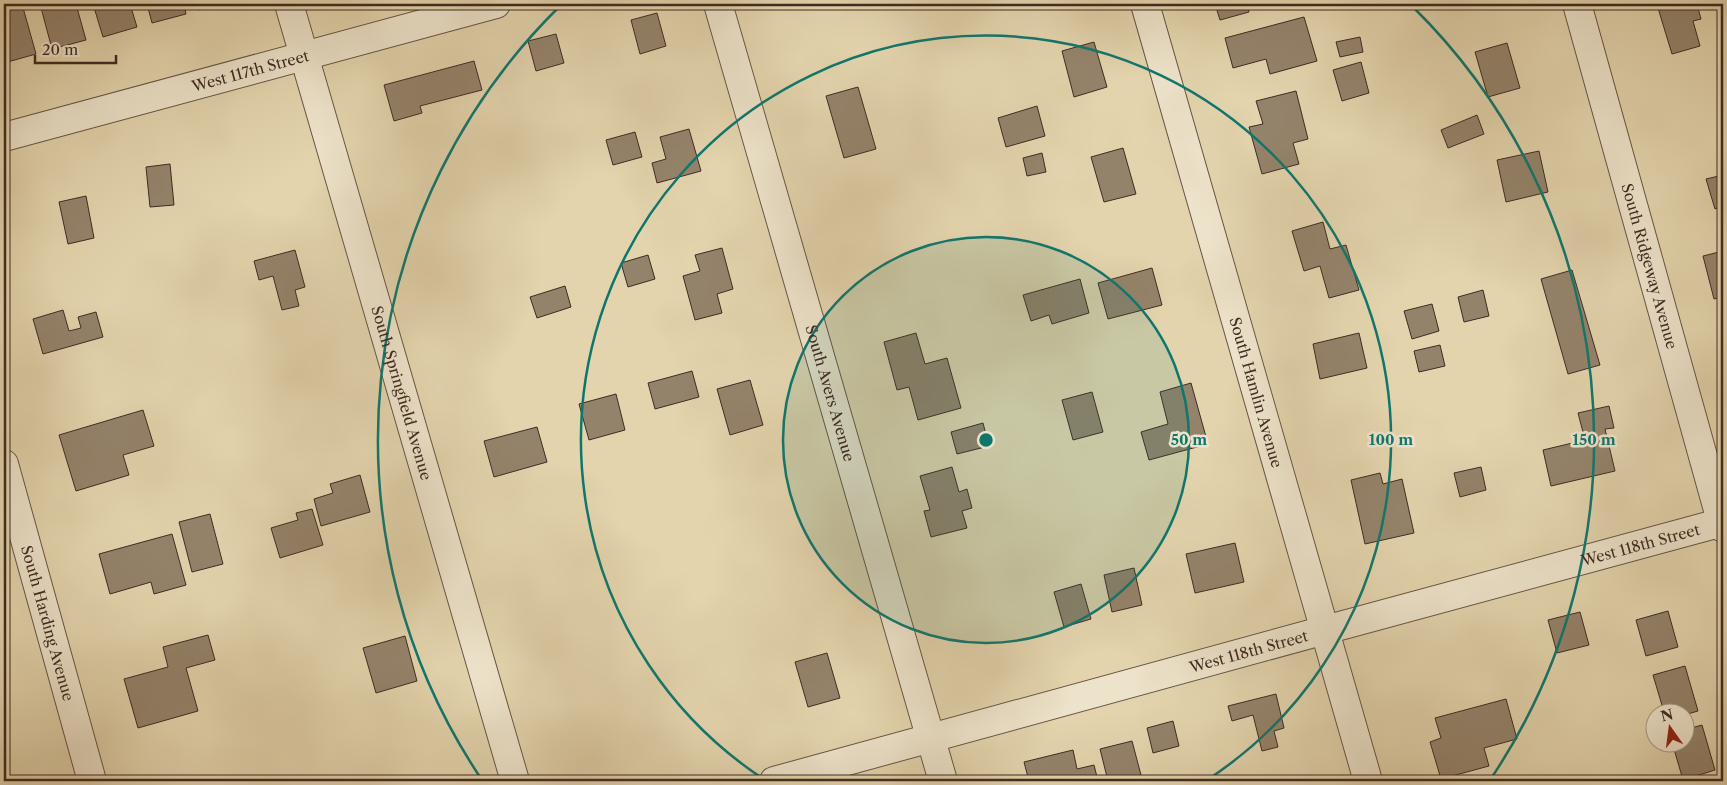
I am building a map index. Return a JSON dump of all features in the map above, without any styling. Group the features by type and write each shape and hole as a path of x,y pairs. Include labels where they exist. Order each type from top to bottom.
{"street":[{"name":"South Springfield Avenue","path":"289,4 515,781"},
{"name":"West 117th Street","path":"4,137 496,4"},
{"name":"South Avers Avenue","path":"718,4 942,781"},
{"name":"South Hamlin Avenue","path":"1145,4 1368,781"},
{"name":"South Ridgeway Avenue","path":"1577,4 1723,524"},
{"name":"South Harding Avenue","path":"4,464 92,781"},
{"name":"West 118th Street","path":"774,781 1325,630 1723,524"}],"building":[{"path":"4,4 22,4 36,54 4,63"},
{"path":"40,4 76,4 86,40 52,49"},
{"path":"93,4 130,4 137,27 103,37"},
{"path":"147,4 184,4 186,14 152,23"},
{"path":"196,4 221,4 198,10"},
{"path":"1215,4 1247,4 1249,12 1220,20"},
{"path":"1671,4 1697,4 1701,19 1693,21 1700,46 1672,54 1658,8"},
{"path":"657,13 666,46 640,54 631,20"},
{"path":"1304,17 1317,61 1270,74 1266,59 1233,68 1225,38"},
{"path":"556,34 564,63 536,71 528,41"},
{"path":"1360,37 1363,52 1340,57 1336,42"},
{"path":"1094,42 1107,87 1074,97 1062,51"},
{"path":"1507,43 1520,88 1488,97 1475,52"},
{"path":"474,61 482,90 420,106 422,113 394,121 384,85"},
{"path":"1361,62 1369,93 1342,101 1333,70"},
{"path":"858,87 876,149 844,158 826,96"},
{"path":"1296,91 1308,139 1293,143 1299,164 1262,174 1249,127 1263,124 1256,101"},
{"path":"1037,106 1045,136 1006,147 998,118"},
{"path":"1477,115 1484,134 1448,148 1441,130"},
{"path":"689,129 701,171 657,183 652,163 666,159 660,137"},
{"path":"635,132 642,157 613,165 606,140"},
{"path":"1123,148 1136,194 1104,202 1091,157"},
{"path":"1539,151 1548,192 1506,202 1497,160"},
{"path":"1042,153 1046,172 1027,176 1023,158"},
{"path":"170,164 174,205 150,207 146,167"},
{"path":"1723,175 1723,206 1715,209 1706,179"},
{"path":"86,196 94,238 68,244 59,202"},
{"path":"1323,222 1330,249 1346,245 1359,290 1329,298 1320,266 1304,271 1292,231"},
{"path":"722,248 733,289 717,294 722,313 695,320 683,276 700,271 695,255"},
{"path":"295,250 305,287 295,290 299,306 282,310 273,276 259,280 254,261"},
{"path":"1723,251 1723,297 1714,299 1703,256"},
{"path":"648,255 655,279 628,287 621,263"},
{"path":"1152,268 1162,305 1108,319 1098,283"},
{"path":"1572,270 1600,365 1568,374 1541,279"},
{"path":"1080,279 1089,313 1052,324 1049,315 1031,321 1023,295"},
{"path":"565,286 571,307 537,318 530,297"},
{"path":"1483,290 1489,316 1464,322 1458,297"},
{"path":"1432,304 1439,331 1412,339 1404,311"},
{"path":"63,310 69,331 81,328 78,317 96,312 103,337 43,354 33,319"},
{"path":"916,333 925,364 947,358 961,408 918,420 909,387 897,390 884,342"},
{"path":"1359,333 1367,368 1320,379 1313,344"},
{"path":"1440,345 1445,366 1419,372 1414,351"},
{"path":"692,371 699,397 655,409 648,383"},
{"path":"750,380 763,425 730,435 717,389"},
{"path":"1191,383 1208,444 1149,460 1141,432 1168,424 1160,392"},
{"path":"1092,392 1103,432 1073,440 1062,400"},
{"path":"616,394 625,430 589,440 579,404"},
{"path":"1609,406 1614,428 1605,429 1615,471 1551,486 1543,450 1585,440 1578,413"},
{"path":"143,410 154,446 123,455 129,475 76,491 59,435"},
{"path":"983,423 989,446 957,454 951,432"},
{"path":"537,427 547,462 494,477 484,441"},
{"path":"952,467 959,492 967,489 972,508 962,511 967,528 931,537 924,511 930,510 920,476"},
{"path":"1481,467 1486,490 1460,497 1454,473"},
{"path":"1380,473 1383,484 1402,479 1414,533 1365,544 1351,480"},
{"path":"360,475 370,512 321,526 314,499 333,493 330,484"},
{"path":"312,509 323,545 280,558 271,528 298,520 296,513"},
{"path":"210,514 223,564 192,572 179,522"},
{"path":"172,534 186,585 154,594 151,582 110,594 99,554"},
{"path":"1235,543 1244,582 1195,593 1186,554"},
{"path":"1134,568 1142,605 1112,612 1104,575"},
{"path":"1081,584 1091,619 1064,627 1054,592"},
{"path":"1668,611 1678,647 1646,656 1636,620"},
{"path":"1580,612 1589,645 1557,653 1548,620"},
{"path":"208,635 215,660 186,668 198,711 138,728 124,679 168,667 163,647"},
{"path":"405,636 417,681 376,693 363,648"},
{"path":"827,653 840,698 808,707 795,662"},
{"path":"1685,666 1698,711 1694,712 1694,702 1661,702 1653,675"},
{"path":"1276,694 1284,728 1274,731 1278,747 1262,751 1253,715 1232,721 1228,706"},
{"path":"1506,699 1517,739 1484,748 1489,766 1441,779 1430,742 1441,738 1435,718"},
{"path":"1173,721 1179,746 1153,753 1147,728"},
{"path":"1702,725 1715,770 1683,780 1675,752 1694,752 1694,727"},
{"path":"1132,741 1141,775 1117,781 1108,781 1100,749"},
{"path":"1073,750 1077,769 1094,765 1098,781 1029,781 1024,762"}]}
